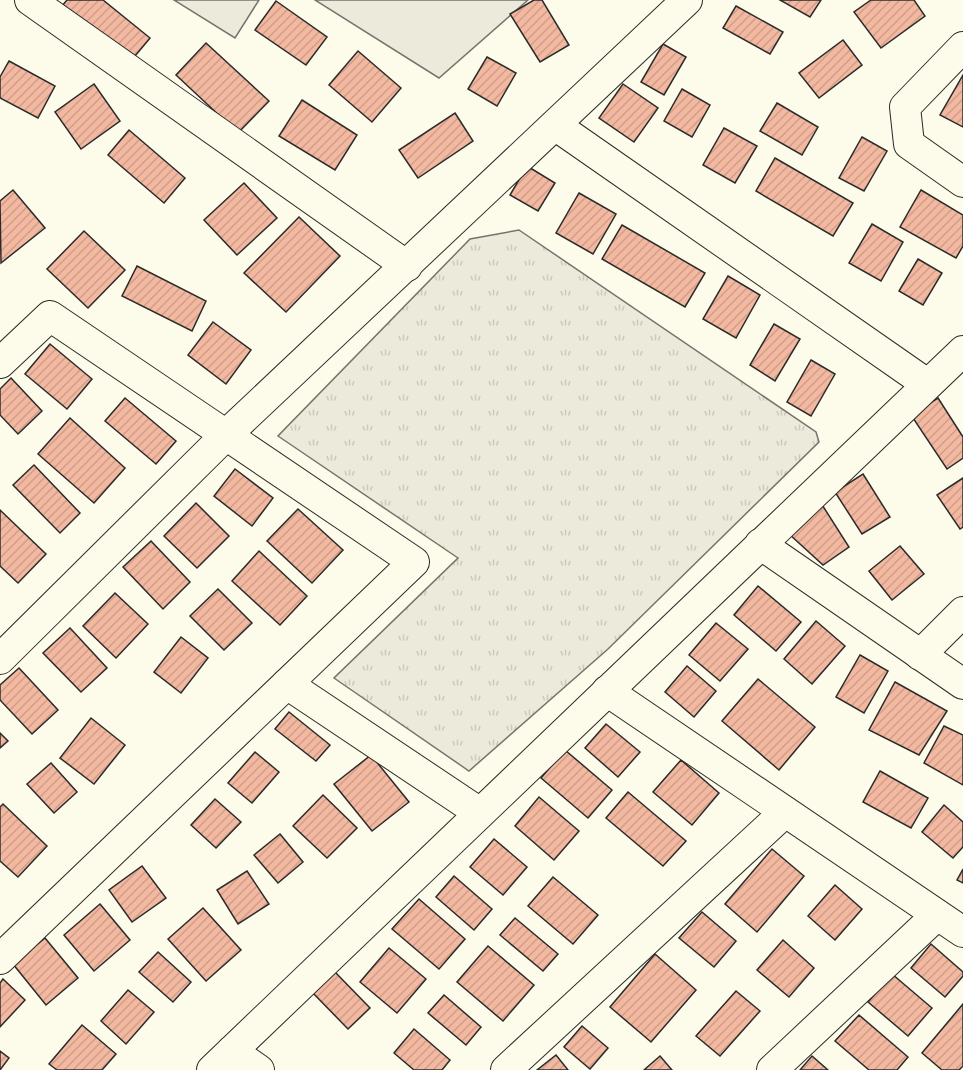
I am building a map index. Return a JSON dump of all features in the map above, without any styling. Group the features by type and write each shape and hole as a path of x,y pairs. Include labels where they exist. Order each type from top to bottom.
{"street":[{"path":"30,0 407,266"},
{"path":"0,659 226,435 687,0"},
{"path":"963,47 905,107 909,144 963,183"},
{"path":"555,125 927,384"},
{"path":"0,363 50,316 414,562 0,959"},
{"path":"222,1060 963,351"},
{"path":"760,544 963,684"},
{"path":"920,655 963,612"},
{"path":"286,684 480,813"},
{"path":"607,691 963,932"},
{"path":"506,1070 785,812"},
{"path":"772,1070 937,915"},
{"path":"222,1060 260,1070"}],"green space":[{"path":"519,230 816,432 819,442 608,649 469,771 334,678 458,558 278,436 470,239"}],"shaded area":[{"path":"174,0 259,0 235,38"},
{"path":"315,0 528,0 439,78"}],"building":[{"path":"67,0 103,0 150,38 130,62 62,6"},
{"path":"534,0 542,0 569,45 540,62 510,14"},
{"path":"780,0 821,0 810,17"},
{"path":"871,0 914,0 925,16 881,48 854,12"},
{"path":"276,1 327,37 306,65 255,30"},
{"path":"736,6 783,32 770,54 723,28"},
{"path":"843,40 862,65 819,98 799,73"},
{"path":"206,43 269,101 238,133 176,75"},
{"path":"663,44 686,57 664,95 641,82"},
{"path":"358,51 401,88 372,122 329,85"},
{"path":"487,57 516,73 497,106 468,89"},
{"path":"9,61 55,86 38,118 0,98 0,77"},
{"path":"963,75 963,127 940,115"},
{"path":"94,84 120,121 81,149 55,112"},
{"path":"623,84 658,108 634,142 599,118"},
{"path":"682,89 710,105 692,137 664,121"},
{"path":"302,100 357,135 335,170 279,136"},
{"path":"777,103 818,127 802,155 760,131"},
{"path":"455,113 473,141 418,178 399,150"},
{"path":"724,128 757,146 735,183 703,165"},
{"path":"129,130 185,178 164,203 108,155"},
{"path":"862,137 887,151 864,191 839,178"},
{"path":"775,158 853,203 833,236 756,191"},
{"path":"527,166 555,183 538,211 510,195"},
{"path":"244,183 277,218 237,255 204,220"},
{"path":"13,190 45,228 1,263 0,201"},
{"path":"921,190 963,215 963,246 956,258 900,227"},
{"path":"579,193 616,214 593,254 556,233"},
{"path":"299,217 340,256 286,312 244,273"},
{"path":"872,224 903,242 881,281 849,263"},
{"path":"622,225 705,273 685,307 602,259"},
{"path":"84,231 125,270 88,308 47,269"},
{"path":"918,259 942,273 923,305 899,291"},
{"path":"137,266 206,301 192,331 122,296"},
{"path":"728,276 760,295 736,338 703,319"},
{"path":"213,322 251,350 226,384 188,355"},
{"path":"774,324 800,339 775,381 750,365"},
{"path":"50,344 92,379 67,409 25,374"},
{"path":"811,360 835,374 811,416 787,402"},
{"path":"11,378 42,411 18,434 0,415 0,389"},
{"path":"125,398 176,441 156,464 105,421"},
{"path":"938,398 963,437 963,458 947,469 911,415"},
{"path":"70,418 125,468 94,503 38,454"},
{"path":"34,465 80,513 60,533 13,485"},
{"path":"235,469 273,498 252,526 214,496"},
{"path":"863,474 890,517 862,534 835,492"},
{"path":"963,478 963,527 960,529 937,495"},
{"path":"819,500 849,547 823,565 788,533"},
{"path":"196,503 229,536 197,568 164,536"},
{"path":"298,509 343,550 312,583 267,541"},
{"path":"0,510 46,554 18,583 0,566"},
{"path":"151,541 190,582 163,609 123,567"},
{"path":"900,546 924,574 892,600 869,571"},
{"path":"259,551 307,596 280,625 232,581"},
{"path":"758,586 801,622 776,651 734,615"},
{"path":"218,589 252,623 224,650 190,616"},
{"path":"115,593 148,624 116,658 83,626"},
{"path":"816,621 845,646 812,684 784,659"},
{"path":"716,623 748,649 720,681 689,655"},
{"path":"70,628 107,668 81,692 43,653"},
{"path":"181,637 208,658 181,693 154,672"},
{"path":"860,655 888,671 864,713 836,697"},
{"path":"687,666 716,691 694,717 665,692"},
{"path":"19,668 58,710 32,734 0,700 0,685"},
{"path":"758,679 815,727 779,770 722,721"},
{"path":"895,682 947,711 919,755 869,730"},
{"path":"289,712 330,745 316,761 275,729"},
{"path":"91,718 125,745 94,784 60,758"},
{"path":"606,724 640,752 618,777 585,748"},
{"path":"944,726 963,735 963,785 924,763"},
{"path":"0,733 8,741 0,748"},
{"path":"565,750 612,790 588,818 541,778"},
{"path":"255,752 279,772 252,803 228,783"},
{"path":"371,755 409,802 372,831 334,784"},
{"path":"681,760 719,793 692,825 653,792"},
{"path":"51,763 77,792 54,813 27,784"},
{"path":"880,771 928,798 911,828 863,802"},
{"path":"628,792 686,841 663,866 606,818"},
{"path":"323,795 357,828 327,858 293,826"},
{"path":"539,797 579,831 554,860 515,826"},
{"path":"215,799 241,822 216,848 191,825"},
{"path":"3,804 47,846 18,877 0,861 0,807"},
{"path":"944,805 963,822 963,847 953,858 922,832"},
{"path":"280,834 303,862 278,883 254,855"},
{"path":"494,839 527,867 503,895 470,867"},
{"path":"772,849 804,876 757,932 725,904"},
{"path":"142,866 166,898 132,922 109,890"},
{"path":"963,869 963,883 957,880"},
{"path":"247,871 269,904 238,924 217,890"},
{"path":"454,876 492,909 474,930 436,897"},
{"path":"553,877 598,915 573,944 528,906"},
{"path":"835,885 862,909 835,940 808,916"},
{"path":"419,899 465,939 439,969 392,929"},
{"path":"100,904 130,940 94,971 64,935"},
{"path":"203,908 241,950 206,981 168,939"},
{"path":"702,912 736,941 714,967 679,938"},
{"path":"515,918 558,954 543,971 500,935"},
{"path":"45,938 78,978 46,1005 13,964"},
{"path":"783,940 814,968 789,997 757,970"},
{"path":"931,944 963,972 963,976 945,997 911,968"},
{"path":"488,946 534,985 503,1021 457,982"},
{"path":"389,948 426,979 397,1013 360,982"},
{"path":"158,952 191,982 173,1002 139,972"},
{"path":"655,954 696,990 651,1042 610,1007"},
{"path":"335,972 370,1008 348,1029 313,993"},
{"path":"892,974 932,1008 908,1036 868,1002"},
{"path":"3,979 25,1000 0,1027 0,983"},
{"path":"128,990 154,1012 126,1044 101,1021"},
{"path":"736,991 760,1011 720,1056 696,1036"},
{"path":"444,995 481,1027 466,1045 428,1013"},
{"path":"963,1004 963,1066 959,1070 942,1070 922,1053"},
{"path":"859,1015 908,1057 897,1070 869,1070 835,1041"},
{"path":"82,1025 116,1054 102,1070 57,1070 49,1064"},
{"path":"582,1026 608,1048 590,1069 564,1047"},
{"path":"414,1029 450,1060 442,1070 414,1070 394,1053"},
{"path":"0,1051 9,1058 0,1070"},
{"path":"556,1055 568,1070 537,1070"},
{"path":"660,1056 672,1070 644,1070"},
{"path":"812,1056 828,1070 800,1070"}]}
